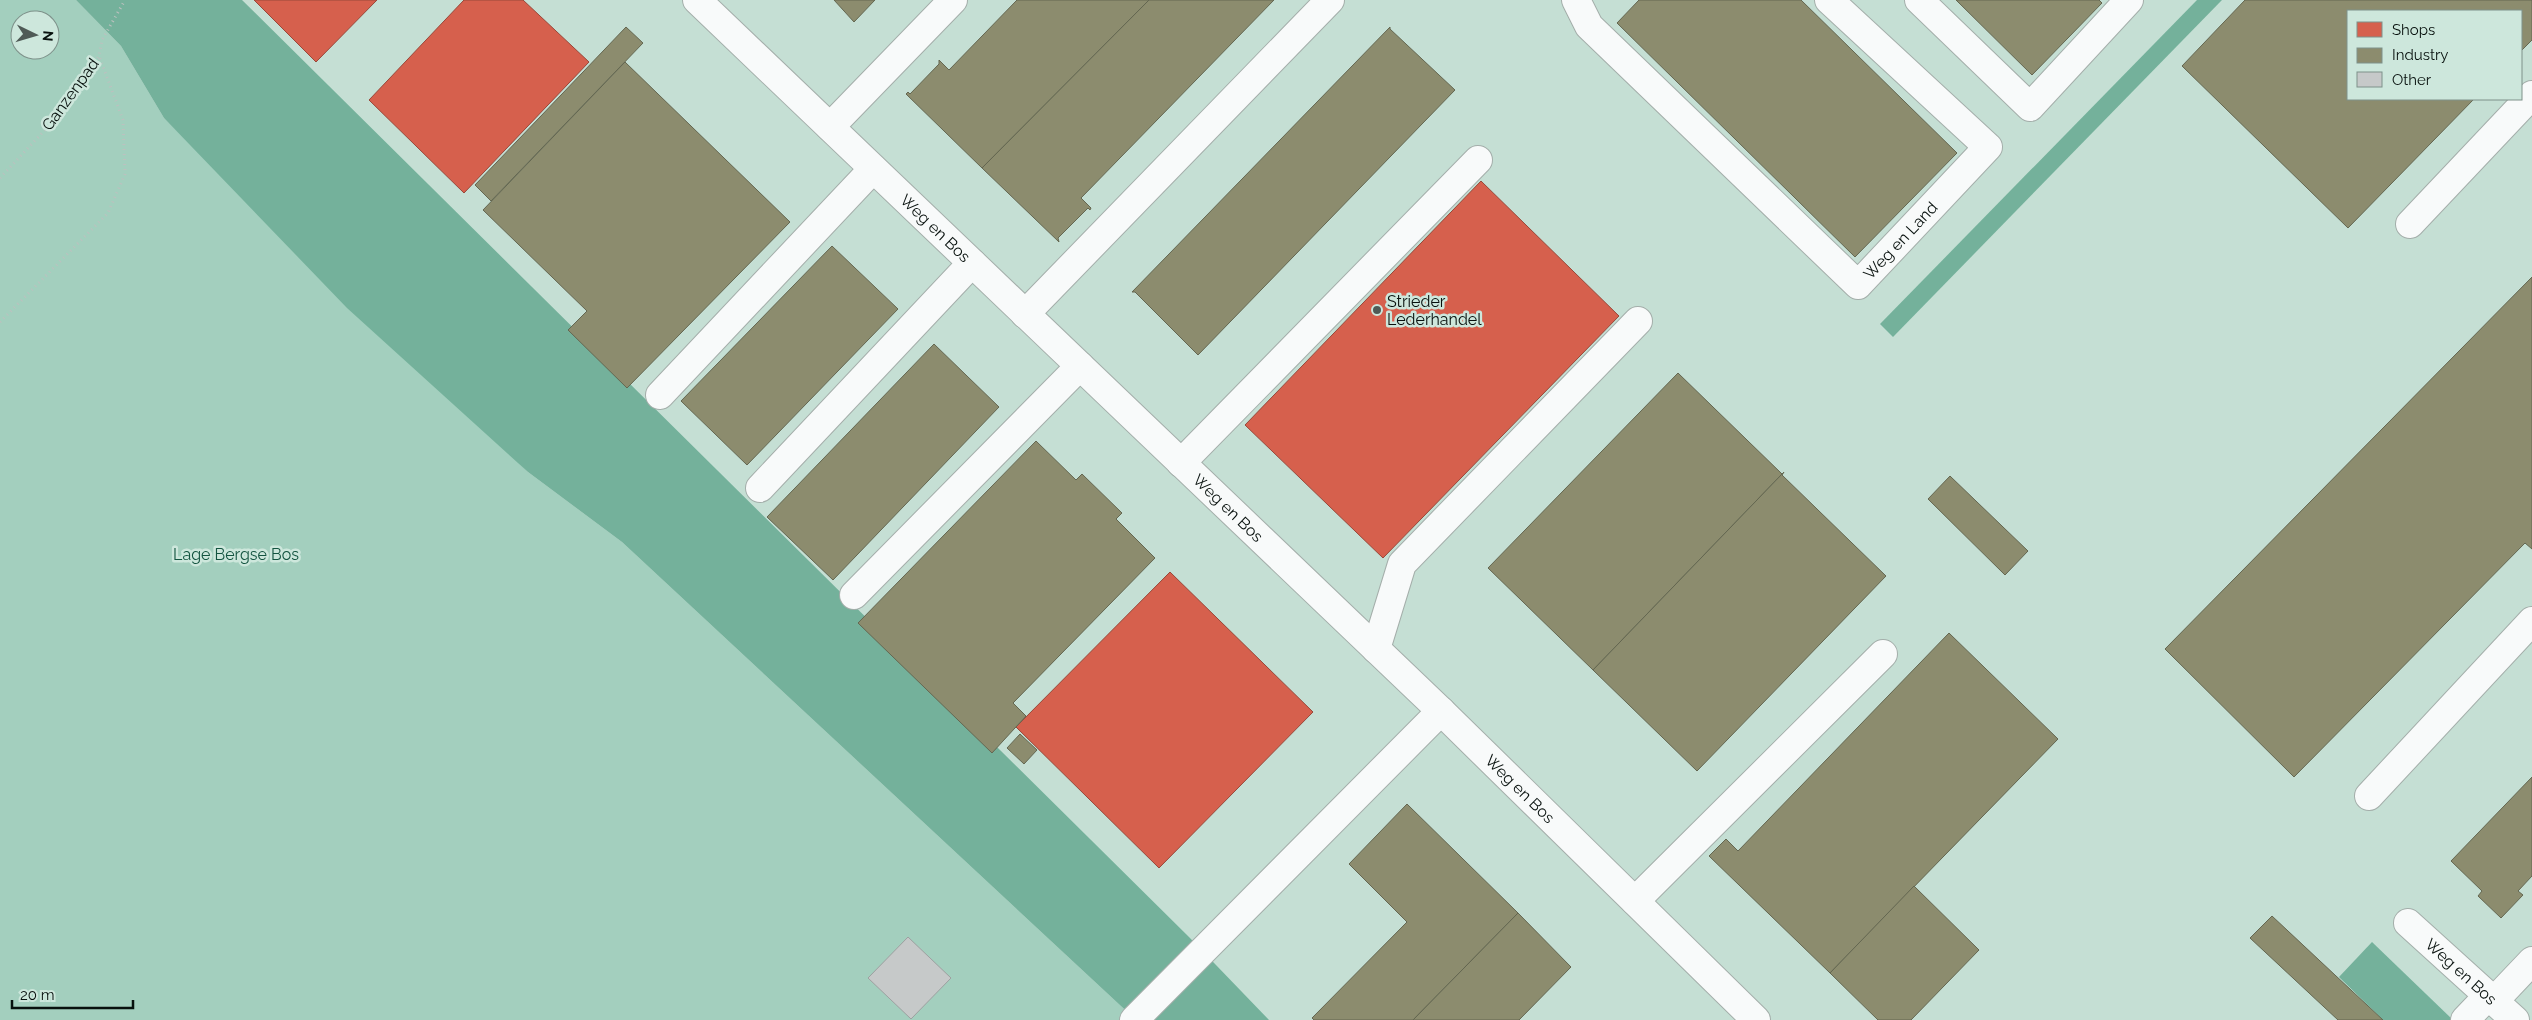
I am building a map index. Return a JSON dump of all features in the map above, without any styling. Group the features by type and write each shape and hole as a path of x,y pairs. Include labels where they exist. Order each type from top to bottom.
{"street":[{"name":"Weg en Bos","path":"697,0 1441,711 1756,1020"},
{"path":"830,127 953,0"},
{"path":"1024,314 1330,0"},
{"name":"Weg en Land","path":"1576,0 1589,26 1858,285 1988,147 1829,0"},
{"path":"1919,0 2030,108 2130,0"},
{"path":"2410,224 2532,94"},
{"path":"1181,463 1478,160"},
{"path":"660,395 873,169"},
{"path":"760,488 972,263"},
{"path":"1376,649 1402,564 1638,321"},
{"path":"854,595 1080,366"},
{"path":"2369,796 2532,621"},
{"path":"1635,901 1883,654"},
{"path":"1134,1020 1441,711"},
{"name":"Weg en Bos","path":"2408,923 2515,1020"},
{"path":"2465,1020 2532,961"}],"path":[{"name":"Ganzenpad","path":"0,178 58,117 99,56 102,40 125,0"},
{"path":"0,322 108,213 125,174 123,120 99,56"}],"shaded area":[{"path":"76,0 242,0 1189,937 1269,1020 1136,1020 622,542 528,472 347,308 164,118 121,46"},
{"path":"157,0 2532,0 2532,1020 1191,1020"},
{"path":"2197,0 2222,0 1893,337 1880,324"},
{"path":"2372,942 2453,1020 2383,1020 2339,977"}],"green space":[{"name":"Lage Bergse Bos","path":"0,0 76,0 121,46 164,118 528,472 622,542 1136,1020 0,1020"}],"building: Shops":[{"path":"254,0 377,0 316,62"},
{"path":"464,0 523,0 589,62 464,193 369,100"},
{"path":"1481,181 1619,316 1383,558 1245,425"},
{"path":"1170,572 1313,712 1159,868 1016,727"}],"building: Industry":[{"path":"834,0 875,0 854,22"},
{"path":"1017,0 1149,0 982,168 906,94 908,92 910,94 939,64 939,60 949,70"},
{"path":"1149,0 1274,0 1081,198 1091,208 1090,210 1088,208 1058,238 1059,242 982,168"},
{"path":"1639,0 1801,0 1957,153 1855,257 1617,23"},
{"path":"1956,0 2099,0 2102,3 2032,75"},
{"path":"2245,0 2532,0 2532,40 2522,50 2522,10 2347,10 2347,100 2473,100 2348,228 2182,66"},
{"path":"626,27 643,43 491,201 475,185"},
{"path":"1390,27 1455,90 1198,355 1135,292 1132,292"},
{"path":"625,62 790,222 627,388 568,330 587,311 483,210"},
{"path":"832,246 898,309 747,465 681,401"},
{"path":"2532,277 2532,549 2525,543 2294,777 2165,649"},
{"path":"934,344 999,407 833,580 767,517"},
{"path":"1678,373 1782,474 1784,472 1593,670 1488,568"},
{"path":"1036,441 1076,480 1082,474 1122,513 1116,519 1155,558 1013,703 1026,716 992,753 858,623"},
{"path":"1784,472 1782,475 1886,576 1697,771 1593,670"},
{"path":"1950,476 2028,551 2005,575 1928,499"},
{"path":"1949,633 2058,739 1830,973 1709,856 1726,839 1738,851"},
{"path":"1020,734 1037,750 1024,764 1007,748"},
{"path":"2532,777 2532,876 2518,891 2523,895 2501,918 2478,896 2482,891 2451,861"},
{"path":"1407,804 1518,913 1413,1020 1314,1020 1312,1018 1407,922 1349,864"},
{"path":"1914,886 1979,950 1911,1020 1878,1020 1830,973"},
{"path":"1518,913 1571,967 1519,1020 1413,1020"},
{"path":"2272,916 2383,1020 2338,1020 2250,938"}],"building: Other":[{"path":"908,937 951,978 911,1019 868,978"}],"place":[{"name":"Strieder Lederhandel","path":"1377,310"}]}
